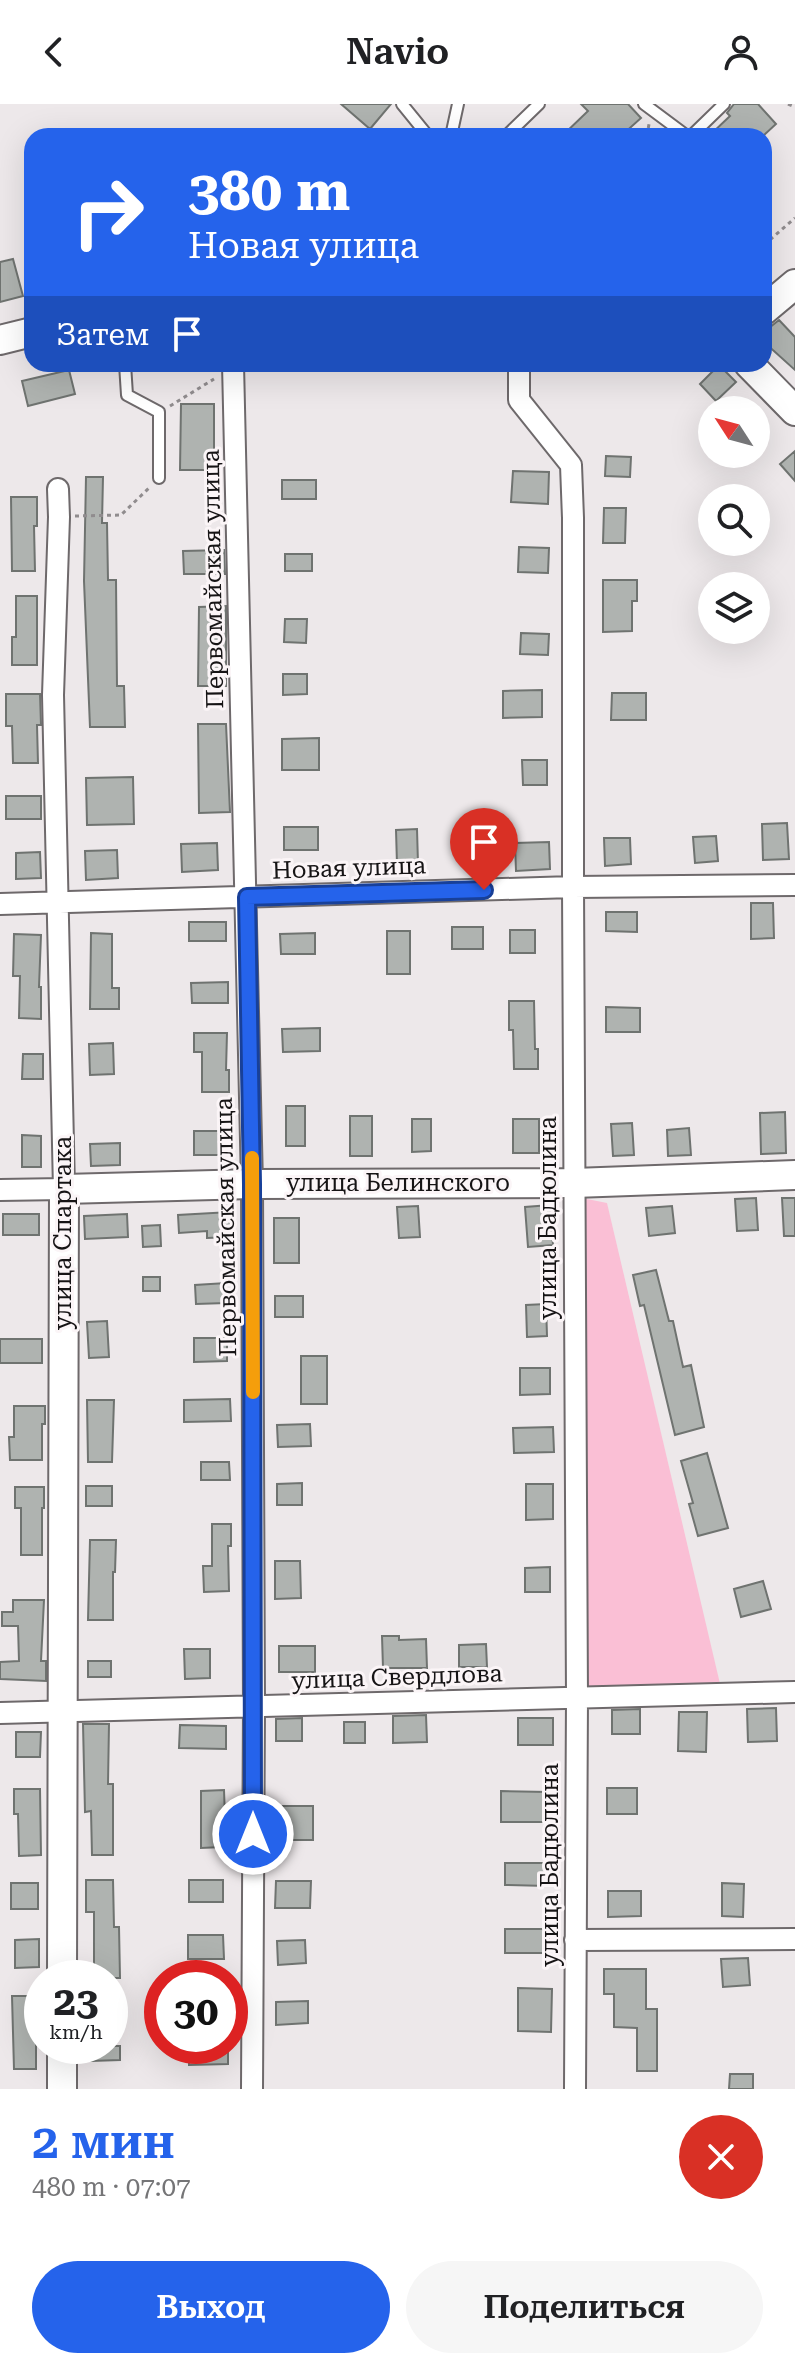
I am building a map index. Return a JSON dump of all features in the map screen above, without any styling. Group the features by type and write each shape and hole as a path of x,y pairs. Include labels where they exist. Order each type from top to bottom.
{"street":[{"path":"772,303 795,284"},
{"path":"0,340 24,334"},
{"name":"Первомайская улица","path":"234,372 252,1184 252,2089"},
{"name":"улица Бадюлина","path":"519,372 519,400 571,465 573,518 577,1698 575,2089"},
{"path":"757,372 795,411"},
{"name":"улица Спартака","path":"58,489 53,695 64,1189 62,1960"},
{"name":"Новая улица","path":"0,904 573,887 795,885"},
{"name":"улица Белинского","path":"0,1190 252,1184 574,1183 795,1175"},
{"name":"улица Свердлова","path":"0,1713 795,1692"},
{"path":"575,1940 795,1939"},
{"path":"62,2064 62,2089"}],"lane":[{"path":"402,104 422,128"},
{"path":"453,128 458,104"},
{"path":"514,128 539,104"},
{"path":"644,104 678,128"},
{"path":"698,128 724,104"},
{"path":"126,372 127,395 159,412 159,478"}],"path":[{"path":"788,104 795,107"},
{"path":"772,238 795,218"},
{"path":"159,412 224,372"},
{"path":"59,517 121,515 159,478"}],"shaded area":[{"path":"582,1198 607,1203 721,1688 587,1690"}],"building":[{"path":"341,104 391,104 369,128"},
{"path":"581,104 628,104 641,118 630,128 570,128 588,111"},
{"path":"734,104 758,104 776,124 772,128 717,128 730,116 727,113"},
{"path":"13,259 23,296 0,302 0,262"},
{"path":"779,320 795,337 795,370 772,349 772,326"},
{"path":"70,372 75,394 28,406 22,381"},
{"path":"712,372 726,372 736,382 721,396 711,396 700,384"},
{"path":"181,404 214,404 214,470 180,470"},
{"path":"795,451 795,481 780,464"},
{"path":"606,456 631,457 630,477 605,476"},
{"path":"513,471 549,472 548,504 511,502"},
{"path":"86,477 103,477 102,523 107,523 108,580 116,580 117,686 124,686 125,727 90,727 84,581"},
{"path":"282,480 316,480 316,499 282,499"},
{"path":"11,497 37,497 35,571 12,571"},
{"path":"604,508 626,508 625,543 603,543"},
{"path":"519,547 549,548 548,573 518,572"},
{"path":"224,550 225,574 184,574 183,551"},
{"path":"285,554 312,554 312,571 285,571"},
{"path":"603,580 637,580 637,601 632,601 632,631 603,632"},
{"path":"16,596 37,596 37,665 12,665"},
{"path":"226,606 226,686 198,686 199,607"},
{"path":"285,619 307,619 306,643 284,642"},
{"path":"521,633 549,634 548,655 520,654"},
{"path":"283,674 307,674 307,694 283,695"},
{"path":"542,690 542,717 503,718 503,691"},
{"path":"612,693 646,693 646,720 611,720"},
{"path":"6,694 40,694 38,763 13,763 12,726 6,726"},
{"path":"198,724 226,724 230,812 199,813"},
{"path":"319,738 319,770 282,770 282,739"},
{"path":"522,760 547,760 547,785 523,785"},
{"path":"133,777 134,824 87,825 86,778"},
{"path":"6,796 41,796 41,819 6,819"},
{"path":"787,823 789,859 763,860 762,824"},
{"path":"284,827 318,827 318,850 284,850"},
{"path":"417,829 418,864 397,864 396,830"},
{"path":"716,836 718,861 695,863 693,837"},
{"path":"604,838 630,838 631,864 605,866"},
{"path":"549,842 550,869 516,871 515,843"},
{"path":"217,843 218,870 182,872 181,844"},
{"path":"117,850 118,878 86,880 85,851"},
{"path":"40,852 41,878 16,879 16,853"},
{"path":"751,903 773,903 774,938 751,939"},
{"path":"606,912 637,912 637,932 606,931"},
{"path":"189,922 226,922 226,941 189,941"},
{"path":"452,927 483,927 483,949 452,949"},
{"path":"510,930 535,930 535,953 510,953"},
{"path":"387,931 410,931 410,974 387,974"},
{"path":"91,933 112,934 112,988 119,988 119,1009 90,1009"},
{"path":"315,933 315,954 281,954 280,934"},
{"path":"14,934 41,935 41,1019 19,1018 20,976 13,976"},
{"path":"228,982 228,1003 192,1003 191,983"},
{"path":"509,1001 534,1001 538,1069 514,1069"},
{"path":"606,1007 640,1008 640,1032 606,1032"},
{"path":"320,1028 320,1051 283,1052 282,1029"},
{"path":"194,1033 227,1033 229,1092 202,1092 202,1052 194,1052"},
{"path":"113,1043 114,1074 90,1075 89,1044"},
{"path":"23,1054 43,1054 43,1079 22,1079"},
{"path":"286,1106 305,1106 305,1146 286,1146"},
{"path":"785,1112 786,1153 761,1154 760,1113"},
{"path":"350,1116 372,1116 372,1156 350,1156"},
{"path":"412,1119 431,1119 431,1151 412,1152"},
{"path":"513,1119 539,1119 539,1153 513,1153"},
{"path":"632,1123 634,1155 613,1156 611,1124"},
{"path":"689,1128 691,1155 668,1156 667,1130"},
{"path":"194,1131 224,1131 224,1155 194,1155"},
{"path":"22,1135 41,1136 41,1167 22,1167"},
{"path":"120,1143 120,1165 91,1166 90,1144"},
{"path":"756,1198 758,1230 737,1231 735,1199"},
{"path":"782,1198 795,1198 795,1236 784,1236"},
{"path":"550,1205 553,1245 528,1247 525,1207"},
{"path":"418,1206 420,1237 399,1238 397,1207"},
{"path":"672,1206 675,1233 649,1236 646,1208"},
{"path":"230,1212 231,1237 207,1238 207,1231 179,1233 178,1215"},
{"path":"3,1214 39,1214 39,1235 3,1235"},
{"path":"127,1214 128,1237 85,1239 84,1216"},
{"path":"274,1218 299,1218 299,1263 274,1263"},
{"path":"160,1225 161,1246 143,1247 142,1226"},
{"path":"656,1270 669,1321 673,1321 683,1367 691,1365 704,1427 675,1435 644,1305 640,1306 633,1275"},
{"path":"143,1277 160,1277 160,1291 143,1291"},
{"path":"226,1283 226,1303 196,1304 195,1285"},
{"path":"275,1296 303,1296 303,1317 275,1317"},
{"path":"546,1304 547,1336 527,1337 526,1305"},
{"path":"107,1321 109,1357 89,1358 87,1322"},
{"path":"194,1338 227,1338 227,1361 194,1362"},
{"path":"0,1339 42,1339 42,1363 0,1363"},
{"path":"301,1356 327,1356 327,1404 301,1404"},
{"path":"520,1368 550,1368 550,1394 520,1395"},
{"path":"230,1399 231,1421 184,1422 184,1400"},
{"path":"87,1400 114,1400 112,1462 88,1462"},
{"path":"14,1406 45,1406 42,1460 10,1460 9,1437 14,1437"},
{"path":"310,1424 311,1446 278,1447 277,1425"},
{"path":"553,1427 554,1452 514,1453 513,1428"},
{"path":"707,1453 728,1528 698,1536 689,1504 693,1503 681,1461"},
{"path":"201,1462 229,1462 230,1480 201,1480"},
{"path":"302,1483 302,1505 277,1505 277,1484"},
{"path":"526,1484 553,1484 553,1519 526,1520"},
{"path":"86,1486 112,1486 112,1506 86,1506"},
{"path":"15,1487 44,1487 42,1555 21,1555 21,1508 15,1508"},
{"path":"212,1524 231,1524 229,1591 204,1592 203,1566 212,1566"},
{"path":"90,1540 116,1540 113,1620 88,1620"},
{"path":"275,1561 300,1561 301,1598 275,1599"},
{"path":"550,1567 550,1592 525,1592 525,1568"},
{"path":"763,1581 771,1609 741,1617 734,1589"},
{"path":"13,1600 44,1600 41,1661 46,1661 46,1681 0,1679 0,1662 19,1661 18,1626 2,1626 2,1612 13,1612"},
{"path":"382,1636 399,1636 399,1640 426,1639 427,1668 383,1668"},
{"path":"486,1644 487,1667 459,1667 459,1645"},
{"path":"279,1646 315,1646 315,1672 279,1672"},
{"path":"184,1649 210,1649 210,1678 185,1679"},
{"path":"88,1661 111,1661 111,1677 88,1677"},
{"path":"776,1708 777,1741 748,1742 747,1709"},
{"path":"640,1709 640,1734 612,1734 612,1710"},
{"path":"679,1712 707,1712 706,1752 678,1751"},
{"path":"426,1715 427,1742 393,1743 393,1716"},
{"path":"302,1718 302,1741 276,1741 276,1719"},
{"path":"518,1718 553,1718 553,1745 518,1745"},
{"path":"344,1722 365,1722 365,1743 344,1743"},
{"path":"83,1724 109,1724 108,1784 113,1784 113,1855 92,1855 91,1811 85,1812"},
{"path":"180,1725 226,1726 226,1749 179,1748"},
{"path":"16,1732 41,1732 40,1757 16,1757"},
{"path":"607,1788 637,1788 637,1814 607,1814"},
{"path":"14,1789 40,1789 41,1855 19,1856"},
{"path":"224,1790 225,1818 220,1818 222,1847 201,1848 201,1791"},
{"path":"501,1791 548,1792 548,1822 501,1822"},
{"path":"278,1806 313,1806 313,1840 278,1840"},
{"path":"505,1863 547,1863 547,1886 505,1885"},
{"path":"86,1880 113,1880 114,1927 119,1927 120,1960 94,1960 94,1912 86,1912"},
{"path":"189,1880 223,1880 223,1902 189,1902"},
{"path":"276,1881 311,1881 310,1908 275,1908"},
{"path":"11,1883 38,1883 38,1909 11,1909"},
{"path":"722,1883 744,1884 743,1917 722,1916"},
{"path":"608,1891 641,1891 641,1916 608,1917"},
{"path":"505,1929 549,1929 549,1953 505,1953"},
{"path":"188,1935 223,1935 224,1959 188,1959"},
{"path":"39,1939 39,1960 24,1960 24,1968 15,1968 15,1940"},
{"path":"305,1940 306,1963 278,1965 277,1941"},
{"path":"748,1958 750,1985 723,1987 721,1959"},
{"path":"604,1969 646,1969 646,2009 657,2009 657,2071 637,2071 637,2028 614,2027 614,1994 604,1994"},
{"path":"518,1988 552,1989 551,2032 518,2031"},
{"path":"12,1996 24,1996 24,2064 36,2064 36,2069 14,2069"},
{"path":"308,2001 308,2023 276,2025 276,2002"},
{"path":"730,2074 753,2074 753,2089 729,2089"}],"slow traffic":[{"path":"252,1158 253,1392"}],"route":[{"path":"253,1834 252,1184 247,897 484,890"}]}
